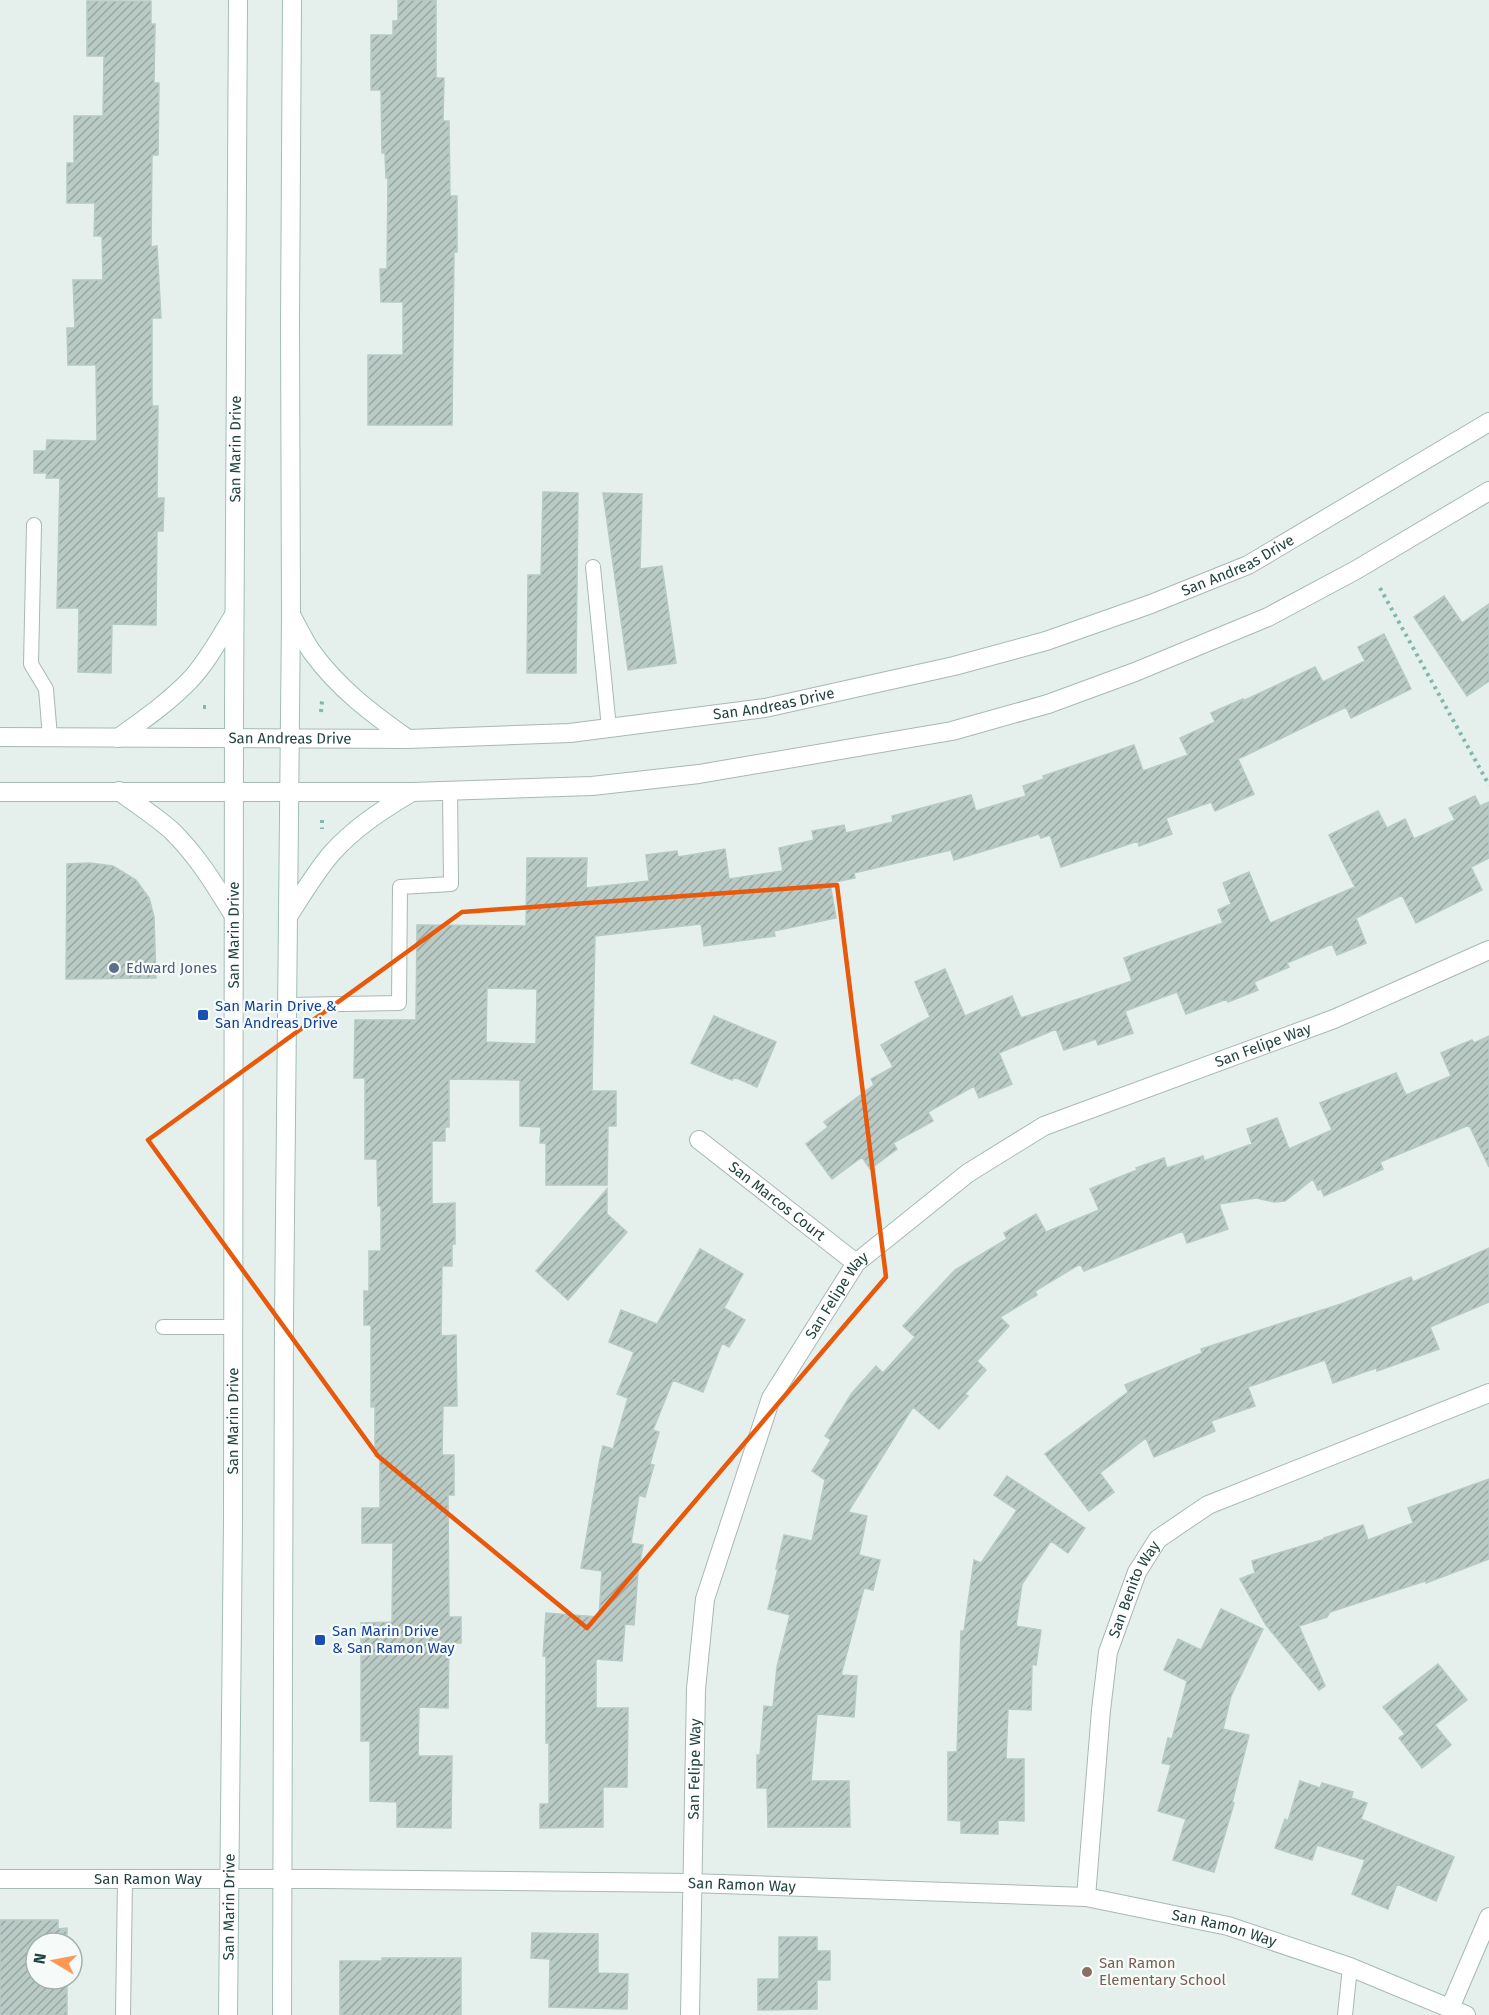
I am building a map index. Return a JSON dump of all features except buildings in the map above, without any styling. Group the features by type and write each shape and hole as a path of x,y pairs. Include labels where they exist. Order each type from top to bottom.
{"street":[{"name":"San Marin Drive","path":"228,2015 234,1327 238,0"},
{"path":"282,2015 284,1318 291,615 292,0"},
{"name":"San Andreas Drive","path":"0,737 408,739 570,733 765,708 954,666 1057,638 1150,604 1248,565 1489,422"},
{"path":"0,792 412,792 592,786 699,774 952,731 1048,704 1166,660 1268,617 1356,570 1489,491"},
{"path":"118,738 191,680 235,613"},
{"path":"291,615 311,650 344,690 364,708 408,739"},
{"path":"119,791 169,829 189,848 211,877 234,916"},
{"path":"289,915 325,862 349,835 378,812 412,792"},
{"name":"San Felipe Way","path":"690,2015 696,1689 705,1599 771,1398 856,1263 968,1173 1044,1126 1334,1019 1489,950"},
{"name":"San Marcos Court","path":"699,1140 856,1263"},
{"name":"San Benito Way","path":"1086,1897 1108,1652 1137,1572 1158,1539 1208,1504 1489,1393"},
{"name":"San Ramon Way","path":"0,1879 691,1883 1086,1897 1228,1926 1350,1967 1458,2012"},
{"path":"1458,2012 1489,1917"}],"lane":[{"path":"34,525 31,664 46,689 50,737"},
{"path":"593,567 609,728"},
{"path":"288,1005 399,1003 400,887 451,884 450,790"},
{"path":"163,1327 234,1327"},
{"path":"123,2015 125,1879"},
{"path":"1344,2015 1350,1967"}],"path":[{"path":"1380,588 1489,785"},
{"path":"203,707 209,707"},
{"path":"316,825 322,825"}],"highlighted area":[{"path":"837,885 886,1277 587,1628 378,1456 148,1140 462,912"}],"place":[{"name":"Edward Jones","path":"114,968"},
{"name":"San Marin Drive & San Andreas Drive","path":"203,1015"},
{"name":"San Marin Drive & San Ramon Way","path":"320,1640"},
{"name":"San Ramon Elementary School","path":"1087,1972"}]}
